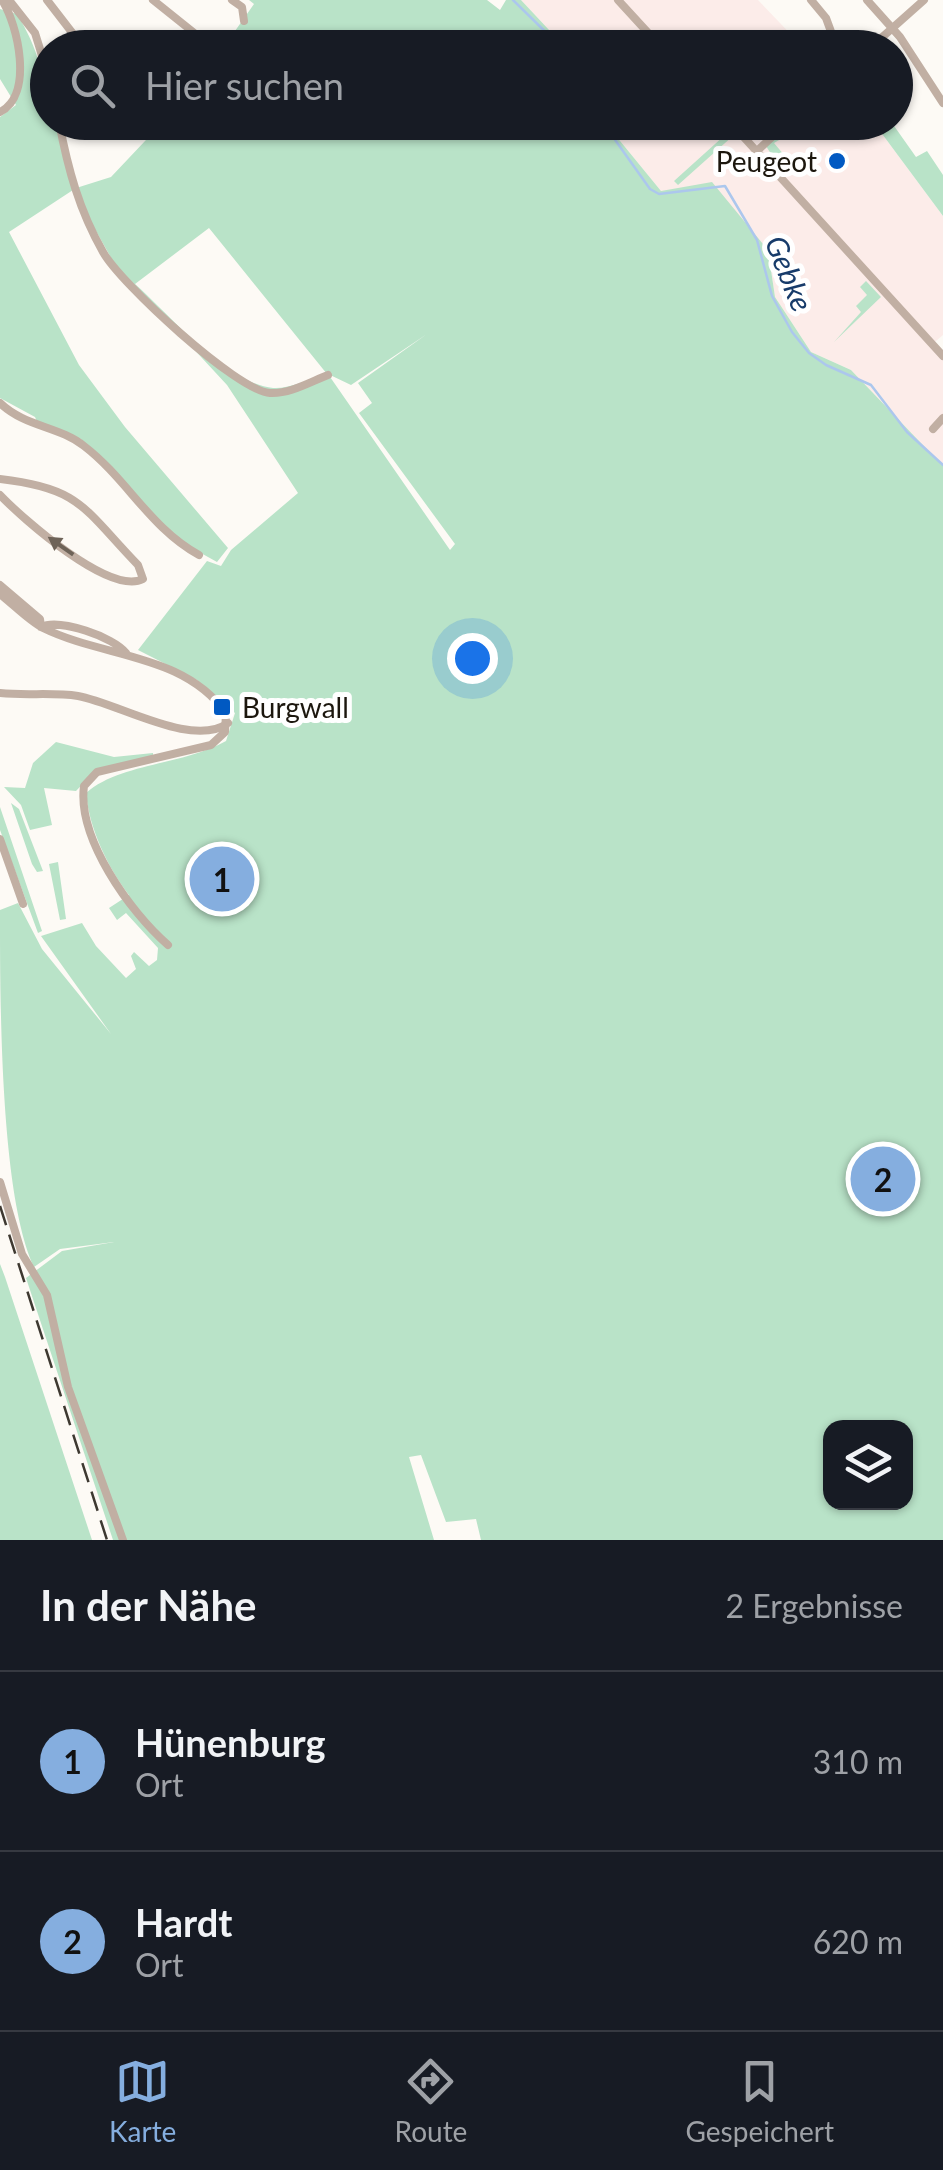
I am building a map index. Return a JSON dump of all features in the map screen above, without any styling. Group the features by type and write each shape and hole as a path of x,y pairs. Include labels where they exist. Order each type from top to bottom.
{"street":[{"path":"6,0 31,30"},
{"path":"0,112 14,98 20,49 16,24 6,0"},
{"path":"47,0 70,30"},
{"path":"152,0 190,30"},
{"path":"232,0 242,7 244,21"},
{"path":"618,0 646,30"},
{"path":"811,0 831,30"},
{"path":"866,0 892,28 924,0"},
{"path":"913,59 943,103"},
{"path":"63,140 76,197 115,269 222,369 246,386 284,392 328,375"},
{"path":"746,140 943,356"},
{"path":"756,152 769,140"},
{"path":"0,403 22,421 84,445 164,532 199,554"},
{"path":"933,429 943,418"},
{"path":"0,478 46,484 68,494 144,574 136,581 66,551 0,495"},
{"path":"0,584 43,623"},
{"path":"0,594 43,623 192,681 222,706 228,723 192,752 97,772 84,786 86,818 115,882 168,945"},
{"path":"0,693 82,697 178,728 219,734"},
{"path":"0,702 14,694"},
{"path":"0,839 23,904"},
{"path":"0,1182 22,1254 47,1295 68,1387 123,1540"}],"shaded area":[{"path":"521,0 758,0 787,30 549,30"},
{"path":"619,140 887,140 943,216 943,335 930,346 943,360 943,466 851,370 811,352 775,297 768,250 661,191"}],"green space":[{"path":"249,0 487,0 500,10 506,0 521,0 549,30 236,30 254,4"},
{"path":"0,9 17,14 30,38 30,140 60,140 73,189 111,177 146,140 619,140 661,191 712,182 768,250 775,297 811,352 851,370 943,466 943,1540 481,1540 476,1519 446,1522 421,1455 409,1457 434,1540 113,1540 26,1278 62,1251 114,1242 60,1249 34,1267 23,1235 14,1194 4,1096 0,910 18,903 42,949 111,1034 41,936 82,923 96,946 126,978 136,969 131,956 134,952 149,966 157,960 158,948 126,913 117,920 109,908 129,895 101,847 86,793 116,776 226,741 235,713 197,680 138,650 207,561 221,566 231,550 298,493 227,385 114,263 73,190 9,232 79,365 125,427 228,548 217,562 172,537 81,439 38,424 35,417 0,398 0,117 16,105 0,79","holes":["209,228 327,374 273,388 237,374 181,329 135,284","427,334 358,383 372,403 359,413 455,544 450,550 328,374 351,385"]},
{"path":"719,140 728,140 678,185 674,181"},
{"path":"779,140 774,143 790,162 778,165 766,146"},
{"path":"887,140 904,140 916,157 927,151 943,175 943,216"},
{"path":"866,281 881,297 834,342 861,312 856,306 867,295 860,287"},
{"path":"56,742 114,757 153,753 153,760 96,770 76,791 44,788 52,825 30,830 21,805 4,787 25,788 33,763"},
{"path":"11,803 19,809 43,871 37,872 32,864"},
{"path":"0,807 42,931 38,933 0,830"},
{"path":"58,862 66,919 60,920 49,864"},
{"path":"0,1264 5,1277 92,1540 0,1540"}],"waterway":[{"name":"Gebke","path":"513,0 544,30"},
{"name":"Gebke","path":"615,140 650,189 659,194 725,186 757,240 772,296 792,332 809,353 826,365 871,385 907,432 943,465"}],"railway":[{"path":"0,1206 107,1540"}],"place":[{"name":"Peugeot","path":"837,161"},
{"name":"Burgwall","path":"222,707"},
{"name":"Hünenburg","path":"222,879"},
{"name":"Hardt","path":"883,1179"}]}
